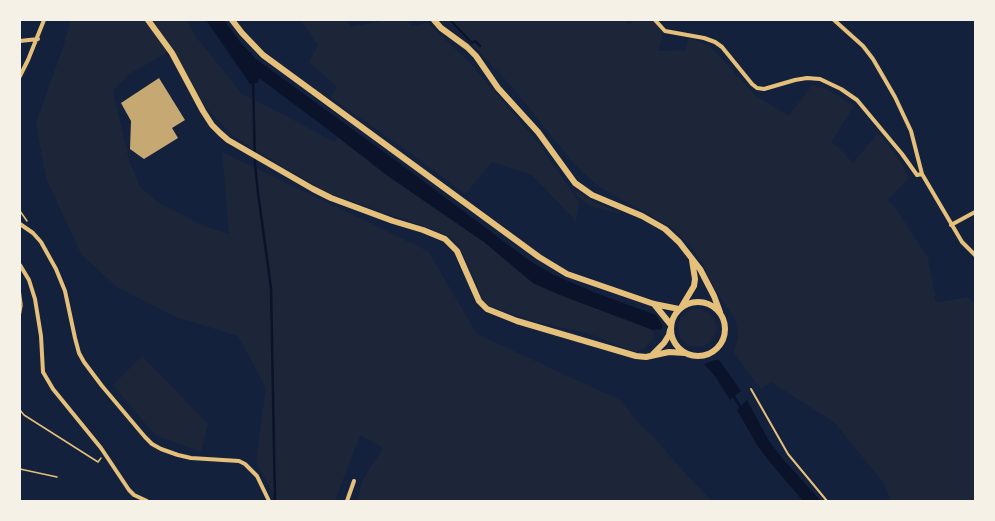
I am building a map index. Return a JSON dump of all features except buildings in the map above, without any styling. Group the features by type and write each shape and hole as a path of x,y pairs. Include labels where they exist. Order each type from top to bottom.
{"main road":[{"path":"148,20 172,53 212,125 228,140 331,198 445,239 457,251 479,301 487,309 517,321 636,356 669,352 685,353 697,356 714,351 721,343 725,325 714,296 700,269 690,255 665,229 642,216 592,195 575,183 538,132 498,88 476,56 434,20"},
{"path":"232,20 242,34 264,55 539,257 567,274 654,304 681,308 692,302 702,302 712,306 720,312"},
{"path":"651,355 664,343 671,329 674,315 681,308 694,286 695,274 690,255"},
{"path":"654,304 671,329 676,345 685,353"}],"street":[{"path":"20,76 38,39 44,20"},
{"path":"655,20 665,31 704,38 722,47 752,84 757,88 764,88 807,78 820,79 841,89 857,100 902,154 917,175 922,174"},
{"path":"834,20 863,46 873,59 895,97 911,131 922,174 962,242 975,255"},
{"path":"20,41 38,39"},
{"path":"951,225 975,212"},
{"path":"20,224 33,233 41,242 56,269 65,291 79,353 84,362 145,437 152,444 161,449 178,455 191,458 239,461 245,464 257,476 269,501"},
{"path":"20,266 29,280 35,298 41,336 43,372 52,389 105,453 129,490 134,495 147,501"},
{"path":"347,501 354,481"}],"lane":[{"path":"751,389 788,454 827,501"}],"path":[{"path":"20,290 22,305 20,316"},
{"path":"20,410 24,415 98,462 105,453"},
{"path":"20,469 57,477"}],"shaded area":[{"path":"71,20 187,20 196,37 242,94 334,142 339,138 386,175 484,242 533,283 560,295 653,330 654,337 645,348 636,352 590,334 533,321 484,304 475,280 460,249 447,235 325,192 233,136 207,109 172,50 129,74 113,91 129,160 140,187 159,203 204,226 229,234 222,152 428,251 477,334 620,400 643,428 651,434 712,501 358,501 362,481 383,448 360,435 335,501 277,501 256,462 266,388 238,336 176,317 117,287 81,254 46,178 36,123"},
{"path":"206,20 224,20 241,43 256,59 410,171 530,261 554,275 596,293 656,315 662,324 662,329 653,330 560,295 533,283 484,242 388,176 259,78 257,83 250,84"},
{"path":"301,20 347,20 351,27 387,20 407,20 412,26 428,23 470,63 536,140 579,202 576,221 532,175 492,162 465,194 419,159 330,97 337,87 309,62 318,45"},
{"path":"446,20 624,20 630,25 633,20 653,20 663,32 659,51 686,50 688,38 709,45 755,95 789,116 812,85 827,89 854,106 831,142 838,147 853,163 878,133 898,158 909,178 888,200 897,210 928,258 936,302 967,297 975,302 975,501 890,501 886,486 834,422 771,382 761,389 734,353 738,337 736,321 713,286 703,264 689,244 672,228 598,186 574,164 514,89"},
{"path":"574,189 596,203 623,213 596,208 577,196"},
{"path":"693,309 701,309 708,312 713,317 716,328 713,339 708,344 701,347 693,347 686,344 681,339 678,332 678,324 681,317 686,312"},
{"path":"142,356 208,424 201,452 155,435 113,385"},
{"path":"719,360 741,391 730,400 715,376 704,364"},
{"path":"747,400 769,441 782,458 821,501 803,501 757,445 737,410"}],"waterway":[{"path":"450,20 472,43 475,41 480,46"},
{"path":"253,81 255,165 271,288 275,501"},
{"path":"733,395 741,408"}]}
